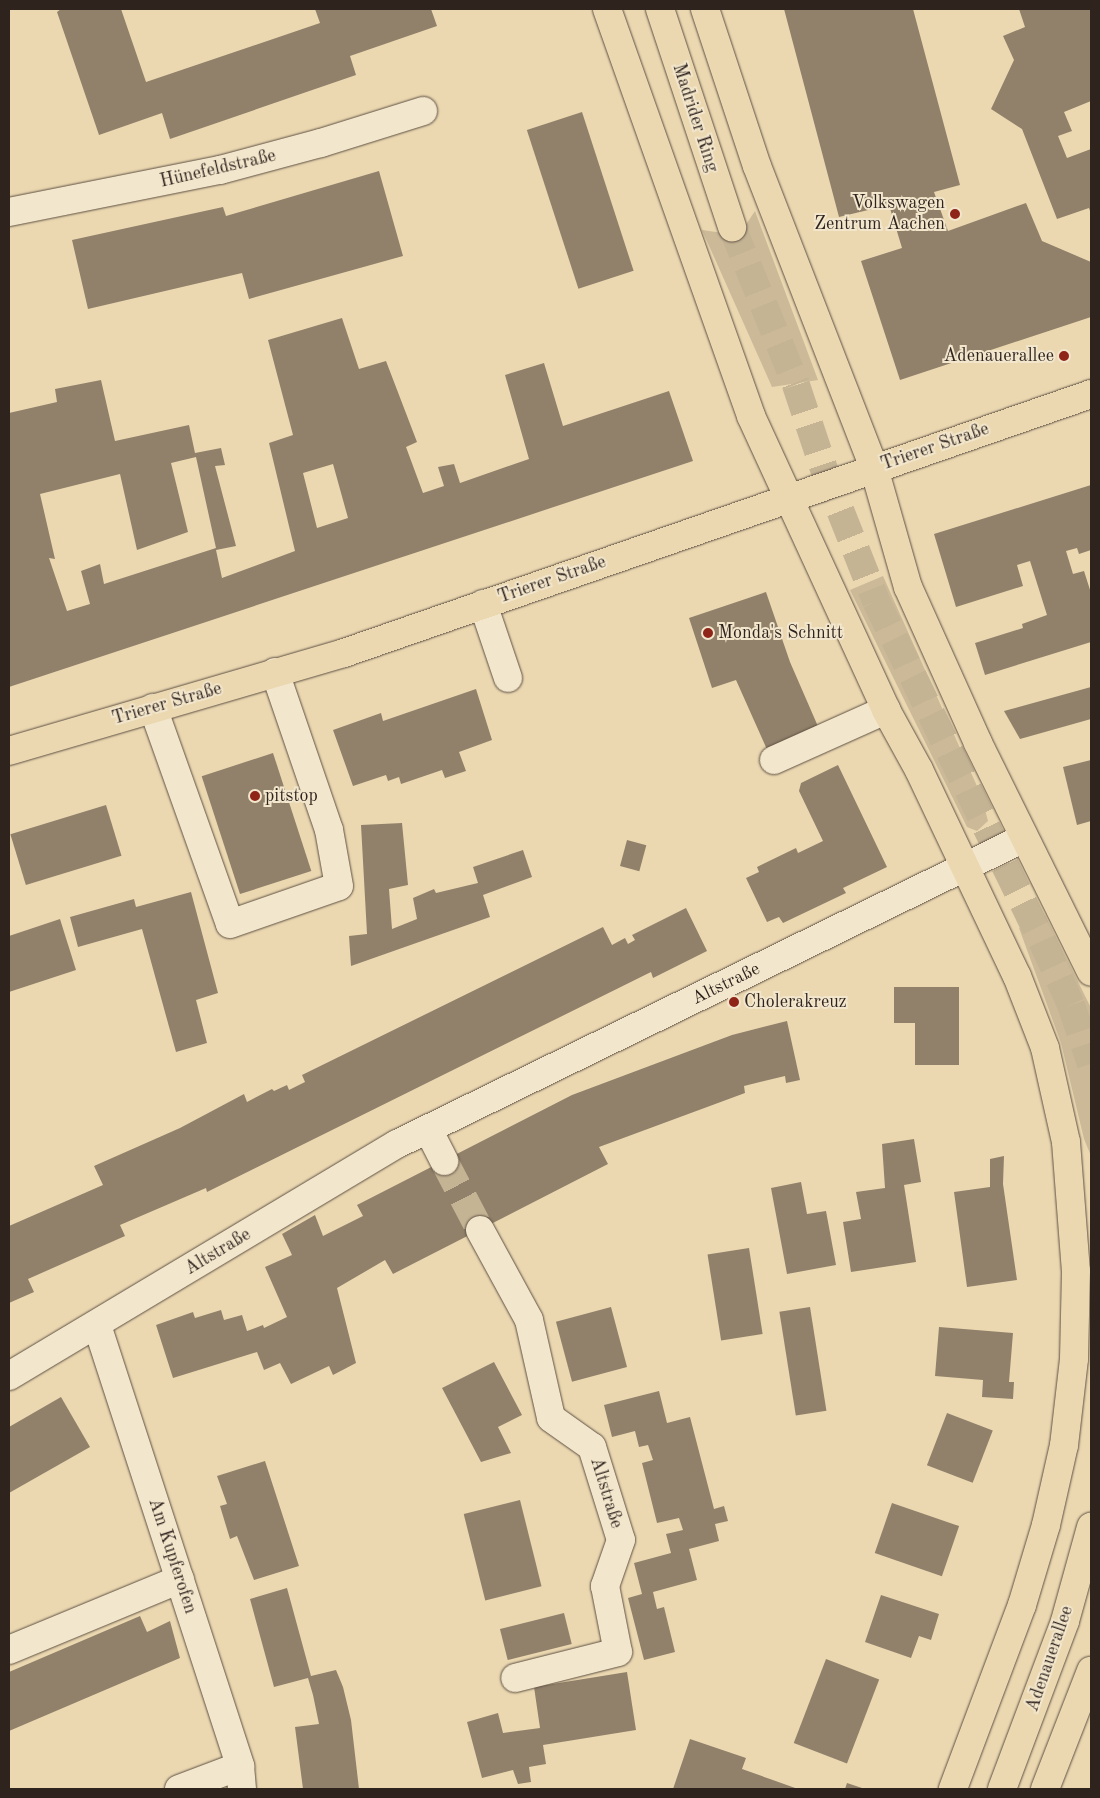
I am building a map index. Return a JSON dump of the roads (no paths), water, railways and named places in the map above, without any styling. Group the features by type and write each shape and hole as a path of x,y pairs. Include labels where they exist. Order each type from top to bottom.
{"main road":[{"path":"607,9 740,388 788,498 886,710 966,867 1017,976 1045,1048 1083,1211 1076,1272 1074,1359 1064,1446 1046,1525 1022,1605 953,1789"},
{"name":"Madrider Ring","path":"660,9 732,226"},
{"path":"705,9 757,166 874,468 908,587 1024,838 1091,972"},
{"name":"Trierer Straße","path":"9,751 344,653 1091,394"},
{"name":"Adenauerallee","path":"1002,1789 1065,1621 1091,1527"},
{"path":"1045,1789 1091,1671"}],"street":[{"name":"Hünefeldstraße","path":"9,212 220,170 423,111"},
{"path":"483,604 508,678"},
{"path":"153,708 230,924 339,886 329,830 275,672"},
{"path":"774,760 886,710"},
{"name":"Altstraße","path":"9,1376 397,1144 1024,838"},
{"path":"428,1129 444,1161"},
{"name":"Altstraße","path":"480,1230 529,1320 551,1418 592,1447 621,1540 605,1586 618,1652 515,1678"},
{"name":"Am Kupferofen","path":"97,1325 180,1579 241,1778"},
{"path":"9,1650 180,1579"},
{"path":"179,1789 241,1778"}],"tunnel":[{"path":"732,227 796,385 825,472 876,601 1042,941 1071,1005 1091,1064"},
{"path":"444,1161 480,1230"}],"place":[{"name":"Volkswagen Zentrum Aachen","path":"955,214"},
{"name":"Adenauerallee","path":"1064,356"},
{"name":"Monda's Schnitt","path":"708,633"},
{"name":"pitstop","path":"255,796"},
{"name":"Cholerakreuz","path":"734,1002"}]}
